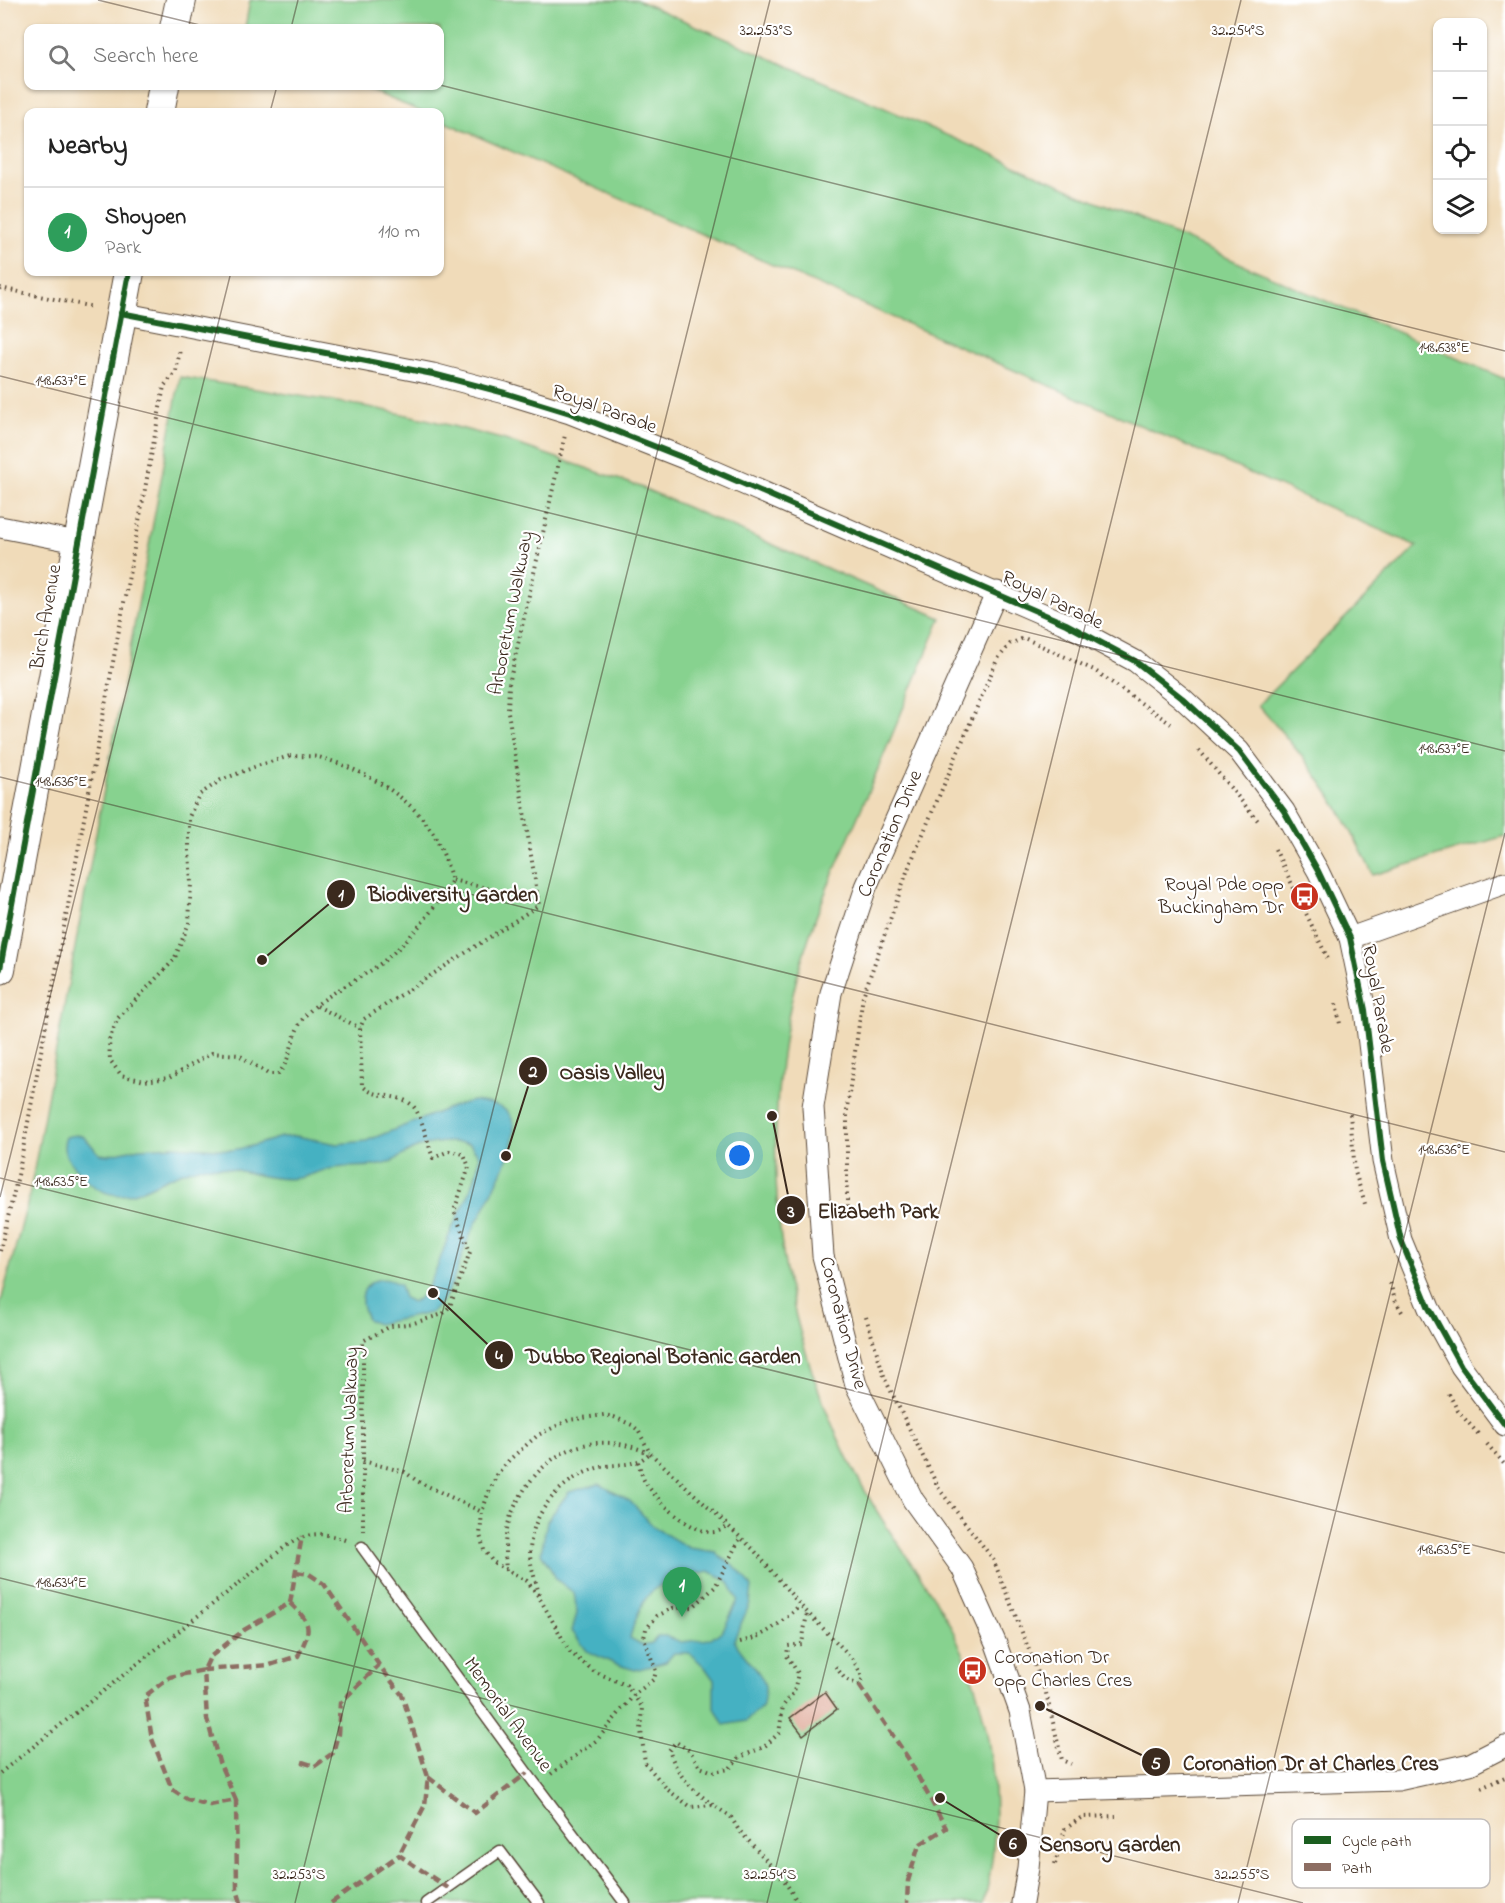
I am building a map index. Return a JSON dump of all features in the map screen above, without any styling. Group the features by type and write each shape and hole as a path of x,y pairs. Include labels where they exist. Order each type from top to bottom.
{"street":[{"path":"176,24 180,0"},
{"path":"160,108 163,90"},
{"name":"Birch Avenue","path":"0,969 77,542 128,276"},
{"name":"Royal Parade","path":"121,313 433,374 570,413 684,458 997,592 1066,624 1135,661 1182,698 1239,751 1284,811 1318,871 1350,938 1365,1010 1383,1161 1401,1240 1429,1308 1461,1366 1505,1425"},
{"path":"0,527 77,542"},
{"name":"Coronation Drive","path":"997,592 867,887 831,993 813,1107 823,1257 856,1385 913,1500 962,1568 996,1644 1020,1711 1035,1791 1028,1868 1022,1903"},
{"path":"1350,938 1505,883"},
{"path":"1035,1791 1398,1780 1470,1764 1505,1746"}],"lane":[{"name":"Memorial Avenue","path":"362,1547 625,1903"},
{"path":"426,1903 500,1851 539,1903"}],"path":[{"path":"0,288 121,313"},
{"path":"0,1251 21,1159 164,386 176,372 185,325"},
{"path":"846,1215 847,1108 863,996 908,869 998,660 1010,644 1024,638 1094,670 1178,729"},
{"path":"1194,744 1259,823"},
{"path":"290,756 320,757 352,769 386,788 417,812 439,843 452,880 437,903 396,951 317,1006 302,1020 285,1066 278,1074 268,1074 239,1055 212,1053 170,1078 144,1081 121,1075 110,1060 109,1040 118,1018 174,960 189,922 191,883 189,817 199,795 221,780 290,756"},
{"path":"1271,841 1329,962"},
{"path":"317,1006 360,1028 364,1019 538,905 538,900 452,880"},
{"path":"1336,1000 1341,1033"},
{"path":"1350,1110 1355,1172 1369,1216"},
{"path":"1389,1281 1395,1300 1406,1319"},
{"path":"866,1315 885,1379 939,1489 993,1558 1046,1693 1062,1760 1080,1767"},
{"path":"1445,1388 1458,1411 1505,1465"},
{"path":"713,1805 691,1807 668,1790 645,1763 641,1730 643,1708 634,1695 626,1685 593,1671 570,1652 539,1597 527,1581 493,1562 484,1550 480,1535 482,1512 497,1475 509,1460 538,1435 569,1420 604,1415 623,1420 638,1430 650,1453 754,1550 807,1613 852,1658 863,1678 859,1685 845,1679 835,1666"},
{"path":"506,1570 505,1543 512,1512 532,1479 555,1456 573,1448 602,1443 620,1443 650,1453"},
{"path":"539,1597 530,1554 532,1534 549,1500 573,1479 585,1472 612,1464 638,1462 650,1453"},
{"path":"363,1461 405,1472 417,1481 482,1512"},
{"path":"638,1462 644,1480 662,1502 682,1520 703,1531 713,1533 728,1527"},
{"path":"0,1773 286,1546 302,1536 317,1533 331,1535 362,1547"},
{"path":"536,1785 597,1740 634,1695 654,1679 655,1666 644,1638 645,1629 657,1616 673,1608 693,1607 715,1587 740,1538"},
{"path":"740,1642 756,1638 773,1629 800,1605"},
{"path":"798,1903 784,1880 738,1829 731,1817 691,1788 675,1768 669,1750 676,1742 690,1751 700,1767 713,1772 729,1769 740,1757 764,1748 779,1733 783,1706 794,1692 798,1673 787,1656 788,1646 802,1644 807,1613"},
{"path":"1478,1788 1489,1786 1505,1777"},
{"path":"1054,1871 1065,1829 1082,1817 1125,1815"}],"green space":[{"path":"250,0 637,0 1505,379 1505,836 1373,875 1350,829 1316,775 1258,705 1417,546 444,122 444,108 412,108 370,90 444,90 444,24 246,24"},
{"path":"180,377 369,407 505,440 638,486 941,618 818,912 798,973 789,1011 778,1089 776,1169 782,1248 789,1286 803,1344 823,1401 860,1482 949,1623 976,1689 985,1724 994,1796 991,1868 984,1903 0,1903 0,1305 29,1197"}],"water":[{"path":"473,1101 501,1107 512,1119 514,1130 507,1160 471,1233 445,1297 430,1313 377,1324 368,1320 362,1301 363,1293 373,1281 390,1280 400,1285 404,1298 412,1302 424,1292 429,1284 475,1178 479,1156 470,1144 441,1142 419,1147 381,1165 329,1169 299,1178 273,1178 222,1167 199,1167 137,1192 122,1195 108,1193 92,1185 70,1162 64,1147 66,1137 73,1135 83,1137 100,1154 107,1155 139,1148 173,1146 232,1150 281,1137 296,1136 337,1144 366,1141 454,1106"},
{"path":"599,1484 630,1501 655,1528 689,1548 716,1552 735,1566 752,1587 750,1603 734,1640 763,1680 765,1688 763,1706 746,1721 724,1725 714,1706 714,1680 704,1666 689,1653 674,1653 666,1662 635,1670 587,1651 572,1631 577,1613 574,1593 557,1580 541,1553 547,1521 569,1492","holes":["709,1571 728,1581 738,1600 723,1630 711,1639 681,1642 666,1636 658,1636 652,1643 642,1645 630,1638 641,1606 648,1595 663,1584"]}],"building":[{"path":"825,1692 837,1709 803,1735 790,1718"}],"marked path":[{"path":"290,1603 303,1617 308,1628 298,1656 270,1665 204,1670 207,1719 219,1762 236,1800 210,1805 187,1799 172,1789 152,1739 145,1696 170,1677 204,1670 210,1657 244,1630 290,1603 302,1536"},
{"path":"296,1572 309,1574 324,1584 402,1695 428,1777 425,1805 399,1855"},
{"path":"302,1762 315,1766 333,1753 338,1734 340,1703 379,1665"},
{"path":"859,1685 908,1758 946,1828 919,1845 908,1881 907,1903"},
{"path":"428,1777 475,1813 527,1773"},
{"path":"236,1800 237,1889 241,1903"},
{"path":"331,1903 399,1855 448,1888"}],"cycle path":[{"path":"0,969 128,276"},
{"path":"121,313 433,374 570,413 684,458 1066,624 1135,661 1182,698 1239,751 1284,811 1318,871 1350,938 1365,1010 1383,1161 1401,1240 1429,1308 1461,1366 1505,1425"}],"place":[{"name":"Royal Pde opp Buckingham Dr","path":"1305,896"},
{"name":"Biodiversity Garden","path":"262,960"},
{"name":"Elizabeth Park","path":"772,1116"},
{"name":"Oasis Valley","path":"506,1156"},
{"name":"Dubbo Regional Botanic Garden","path":"433,1293"},
{"name":"Shoyoen","path":"682,1617"},
{"name":"Coronation Dr opp Charles Cres","path":"973,1670"},
{"name":"Coronation Dr at Charles Cres","path":"1040,1706"},
{"name":"Sensory Garden","path":"940,1798"}]}
